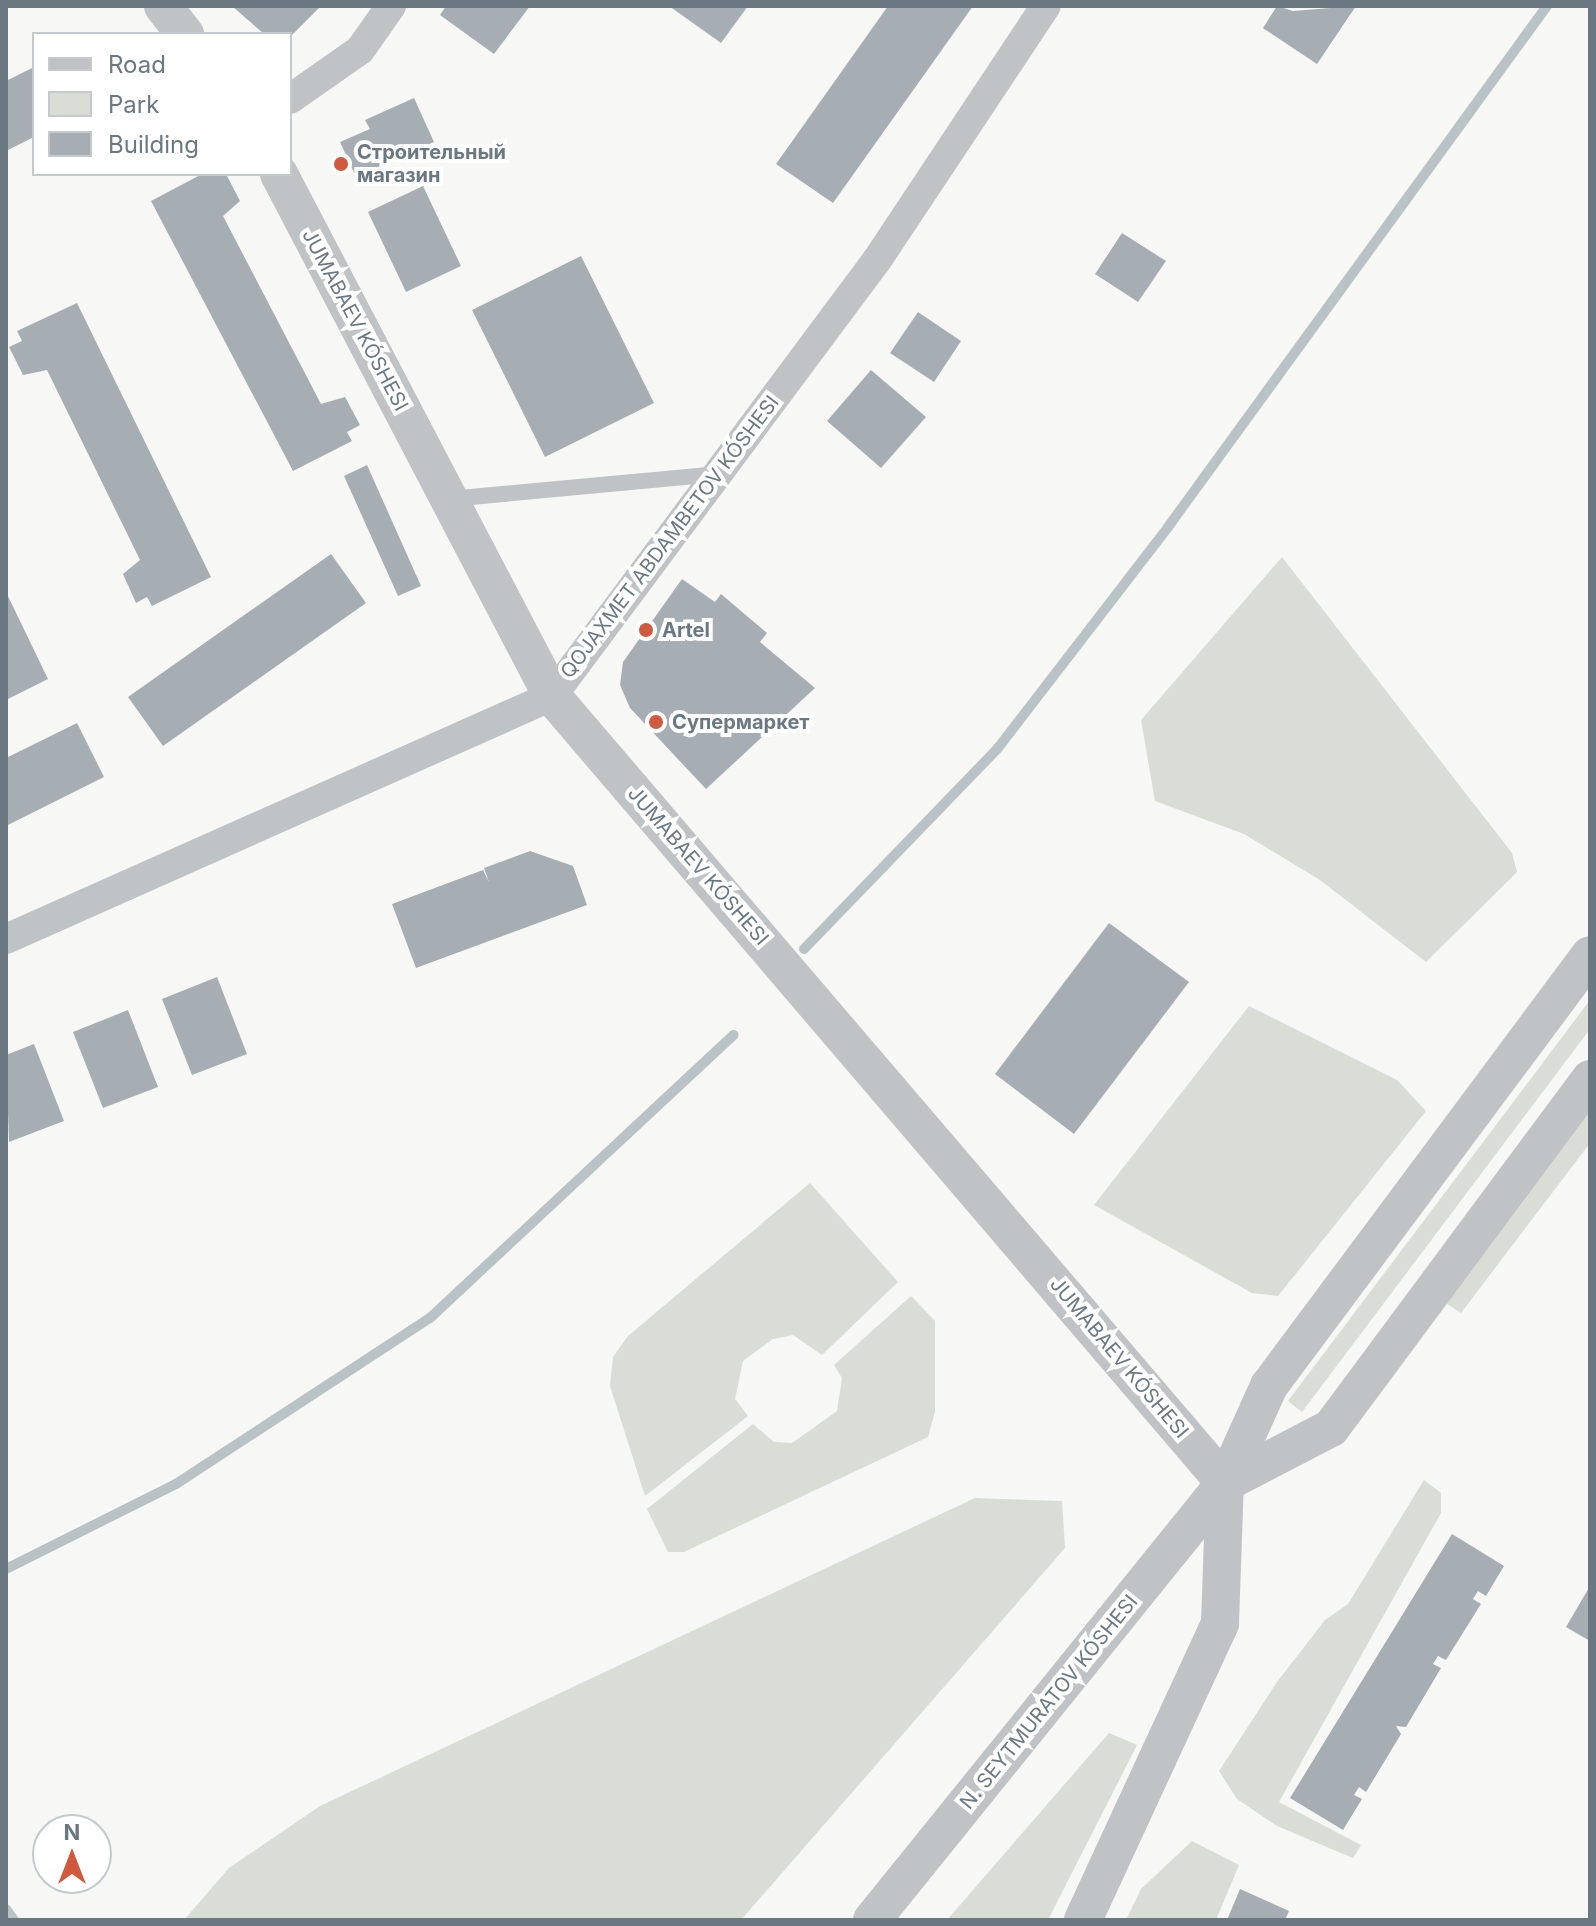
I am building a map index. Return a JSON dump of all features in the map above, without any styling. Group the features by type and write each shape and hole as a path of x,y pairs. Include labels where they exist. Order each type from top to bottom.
{"street":[{"path":"163,6 183,32"},
{"path":"292,98 360,50 391,6"},
{"name":"QOJAXMET ABDAMBETOV KÓSHESI","path":"6,939 552,696 877,260 1046,6"},
{"name":"JUMABAEV KÓSHESI","path":"280,176 552,696 1225,1483"},
{"path":"1083,1920 1220,1623 1225,1483 1269,1386 1590,955"},
{"path":"1225,1483 1331,1428 1590,1079"},
{"name":"N. SEYTMURATOV KÓSHESI","path":"872,1920 1225,1483"}],"lane":[{"path":"449,499 717,474"}],"green space":[{"path":"1282,557 1512,853 1517,872 1426,962 1320,880 1244,834 1155,801 1141,720"},
{"path":"1590,1000 1590,1029 1302,1412 1288,1401"},
{"path":"1249,1006 1397,1080 1426,1111 1278,1296 1252,1293 1094,1205"},
{"path":"1590,1109 1590,1143 1461,1313 1444,1302"},
{"path":"810,1183 898,1282 822,1355 793,1335 773,1339 743,1361 735,1399 748,1416 645,1496 610,1386 613,1357 628,1336"},
{"path":"911,1296 935,1321 935,1412 928,1437 684,1552 668,1552 647,1509 753,1424 774,1442 792,1443 837,1411 842,1378 834,1365"},
{"path":"1424,1480 1441,1493 1441,1513 1279,1802 1361,1845 1353,1858 1277,1826 1237,1799 1219,1771 1277,1682 1325,1620 1348,1604"},
{"path":"975,1498 1062,1501 1065,1548 741,1920 184,1920 229,1868 320,1806"},
{"path":"1109,1733 1137,1745 1048,1920 947,1920"},
{"path":"1192,1841 1239,1865 1216,1920 1126,1920 1141,1889"}],"building":[{"path":"232,6 321,6 292,35 292,32 262,32"},
{"path":"446,6 530,6 494,54 440,15"},
{"path":"669,6 748,6 721,43"},
{"path":"888,6 973,6 833,203 776,164"},
{"path":"1277,6 1293,11 1356,6 1317,64 1263,28"},
{"path":"32,68 32,138 6,151 6,81"},
{"path":"414,98 434,142 356,177 340,142 370,129 365,120"},
{"path":"198,176 227,176 240,201 223,216 321,404 345,397 360,425 347,432 352,441 293,471 151,201"},
{"path":"423,186 461,266 406,292 368,212"},
{"path":"1122,233 1166,261 1138,302 1095,274"},
{"path":"581,256 654,403 545,457 472,310"},
{"path":"77,303 211,577 152,606 147,597 136,603 123,574 140,560 47,370 23,375 9,347 22,341 17,331"},
{"path":"918,312 961,341 934,382 890,353"},
{"path":"871,370 926,417 881,468 827,421"},
{"path":"367,465 421,586 398,596 344,476"},
{"path":"331,554 366,603 163,746 128,697"},
{"path":"682,579 715,602 721,594 767,633 760,642 815,688 706,789 630,708 620,685 623,662"},
{"path":"6,592 48,679 6,700"},
{"path":"77,723 104,777 6,826 6,758"},
{"path":"530,851 573,866 587,905 416,968 392,904 483,870 489,882 484,868"},
{"path":"1109,923 1189,982 1074,1134 995,1074"},
{"path":"217,977 247,1054 192,1075 162,999"},
{"path":"128,1010 158,1087 103,1108 73,1032"},
{"path":"34,1044 64,1121 9,1142 6,1055"},
{"path":"1452,1534 1504,1566 1486,1596 1478,1591 1473,1599 1481,1604 1446,1660 1438,1656 1433,1664 1441,1668 1406,1727 1396,1726 1401,1734 1366,1792 1359,1787 1354,1795 1362,1799 1343,1830 1290,1798"},
{"path":"1590,1586 1590,1641 1566,1627"},
{"path":"1240,1889 1289,1911 1285,1920 1227,1920"}],"waterway":[{"path":"804,949 998,748 1168,527 1547,6"},
{"path":"6,1569 176,1484 430,1318 733,1035"},
{"path":"6,1909 14,1920"}],"place":[{"name":"Строительный магазин","path":"341,164"},
{"name":"Artel","path":"646,630"},
{"name":"Супермаркет","path":"656,722"}]}
